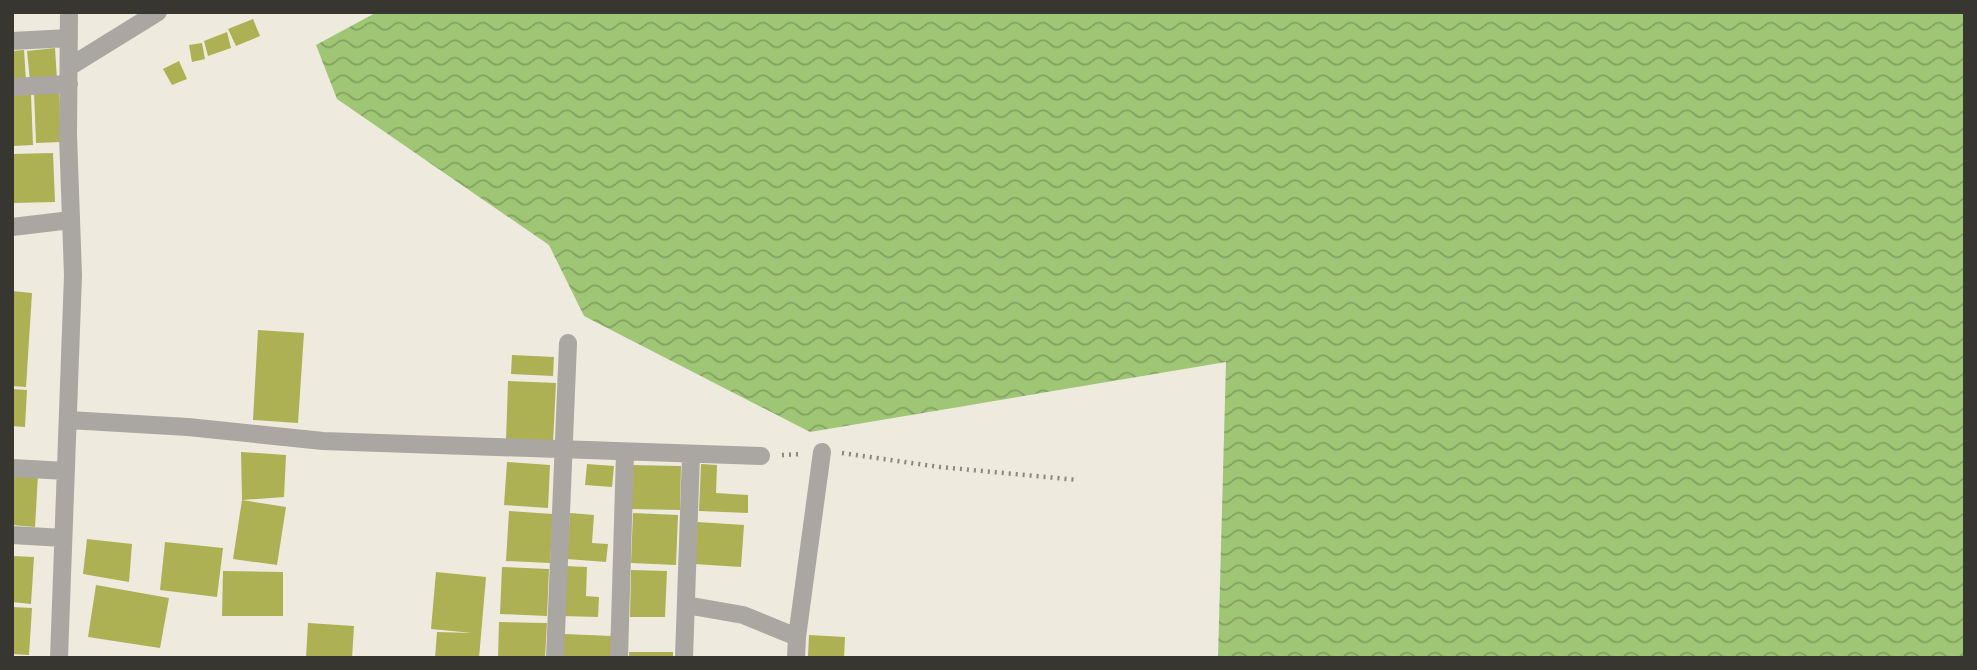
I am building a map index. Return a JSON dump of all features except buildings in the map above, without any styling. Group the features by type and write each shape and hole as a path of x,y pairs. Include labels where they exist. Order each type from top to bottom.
{"street":[{"path":"59,658 73,275 69,12"},
{"path":"12,87 69,75 158,12"},
{"path":"12,41 69,38"},
{"path":"12,228 71,220"},
{"path":"555,658 568,343"},
{"path":"68,420 188,427 323,441 761,457"},
{"path":"796,658 822,452"},
{"path":"619,658 625,453"},
{"path":"684,658 691,455"},
{"path":"12,468 66,471"},
{"path":"12,535 63,538"},
{"path":"686,605 743,615 797,637"}],"path":[{"path":"761,457 822,452 1078,480"}],"water":[{"path":"377,12 1965,12 1965,658 1218,658 1226,362 810,432 584,316 549,245 337,99 316,45"}]}
